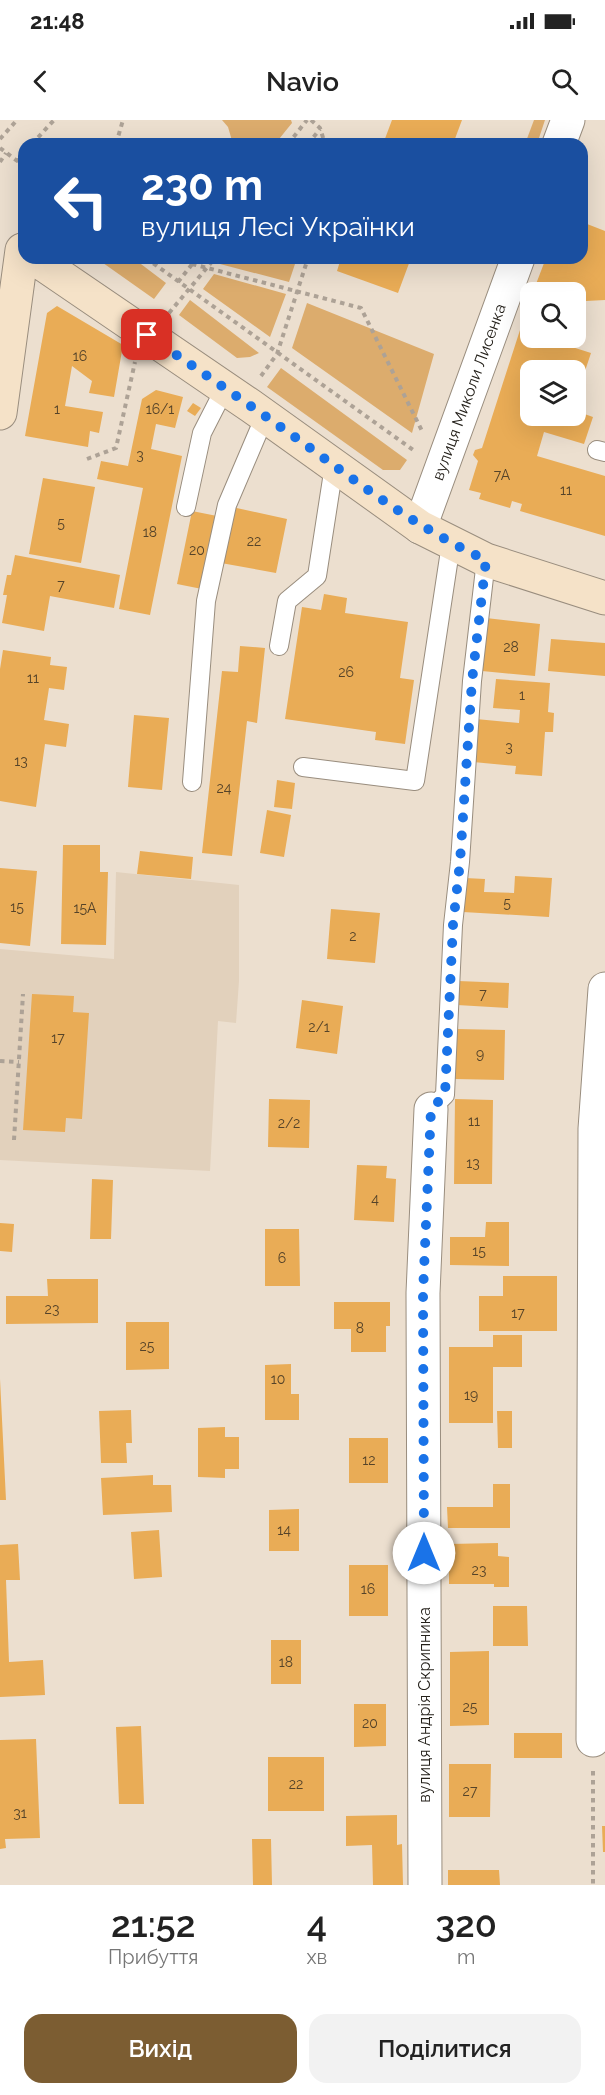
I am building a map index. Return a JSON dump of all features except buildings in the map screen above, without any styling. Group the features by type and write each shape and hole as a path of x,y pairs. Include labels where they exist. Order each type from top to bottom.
{"street":[{"path":"561,138 568,120"},
{"path":"2,392 18,264"},
{"path":"44,264 240,387 265,416 420,527 486,560 605,598"},
{"name":"вулиця Миколи Лисенка","path":"420,527 516,264"},
{"path":"593,1740 601,1075 605,989"},
{"name":"вулиця Андрія Скрипника","path":"425,1885 423,1293 431,1109"}],"lane":[{"path":"186,507 202,433 240,387"},
{"path":"192,782 206,601 227,505 265,416"},
{"path":"279,646 287,601 317,576 334,466"},
{"path":"303,767 416,781 451,544"},
{"name":"вулиця Андрія Скрипника","path":"431,1109 445,1095 453,925 460,862 472,681 486,560"}],"path":[{"path":"0,139 17,120"},
{"path":"38,138 54,120"},
{"path":"118,138 123,120"},
{"path":"293,138 309,120 321,128 324,138"},
{"path":"313,138 321,128"},
{"path":"0,148 17,162"},
{"path":"0,162 6,153"},
{"path":"154,264 441,470"},
{"path":"178,282 192,264 361,308 441,470"},
{"path":"164,318 210,264"},
{"path":"240,387 277,354 306,264"},
{"path":"87,459 116,448 136,359"},
{"path":"14,1140 23,994"},
{"path":"0,1061 19,1062"},
{"path":"593,1740 593,1885"}],"shaded area":[{"path":"222,120 291,120 292,123 280,138 231,138 228,127"},
{"path":"534,120 545,120 539,138 527,138"},
{"path":"104,264 141,264 166,283 154,299"},
{"path":"220,264 295,264 289,282"},
{"path":"214,274 286,294 270,337 203,289"},
{"path":"190,300 259,353 250,357 237,358 179,315"},
{"path":"307,303 434,354 412,433 292,348"},
{"path":"281,368 407,460 400,470 383,470 267,387"},
{"path":"116,872 239,885 239,981 236,1023 218,1021 210,1171 0,1160 0,949 114,959"}],"route":[{"path":"147,335 420,527 486,560 472,681 460,862 453,925 445,1095 431,1109 423,1293 424,1553"}]}
